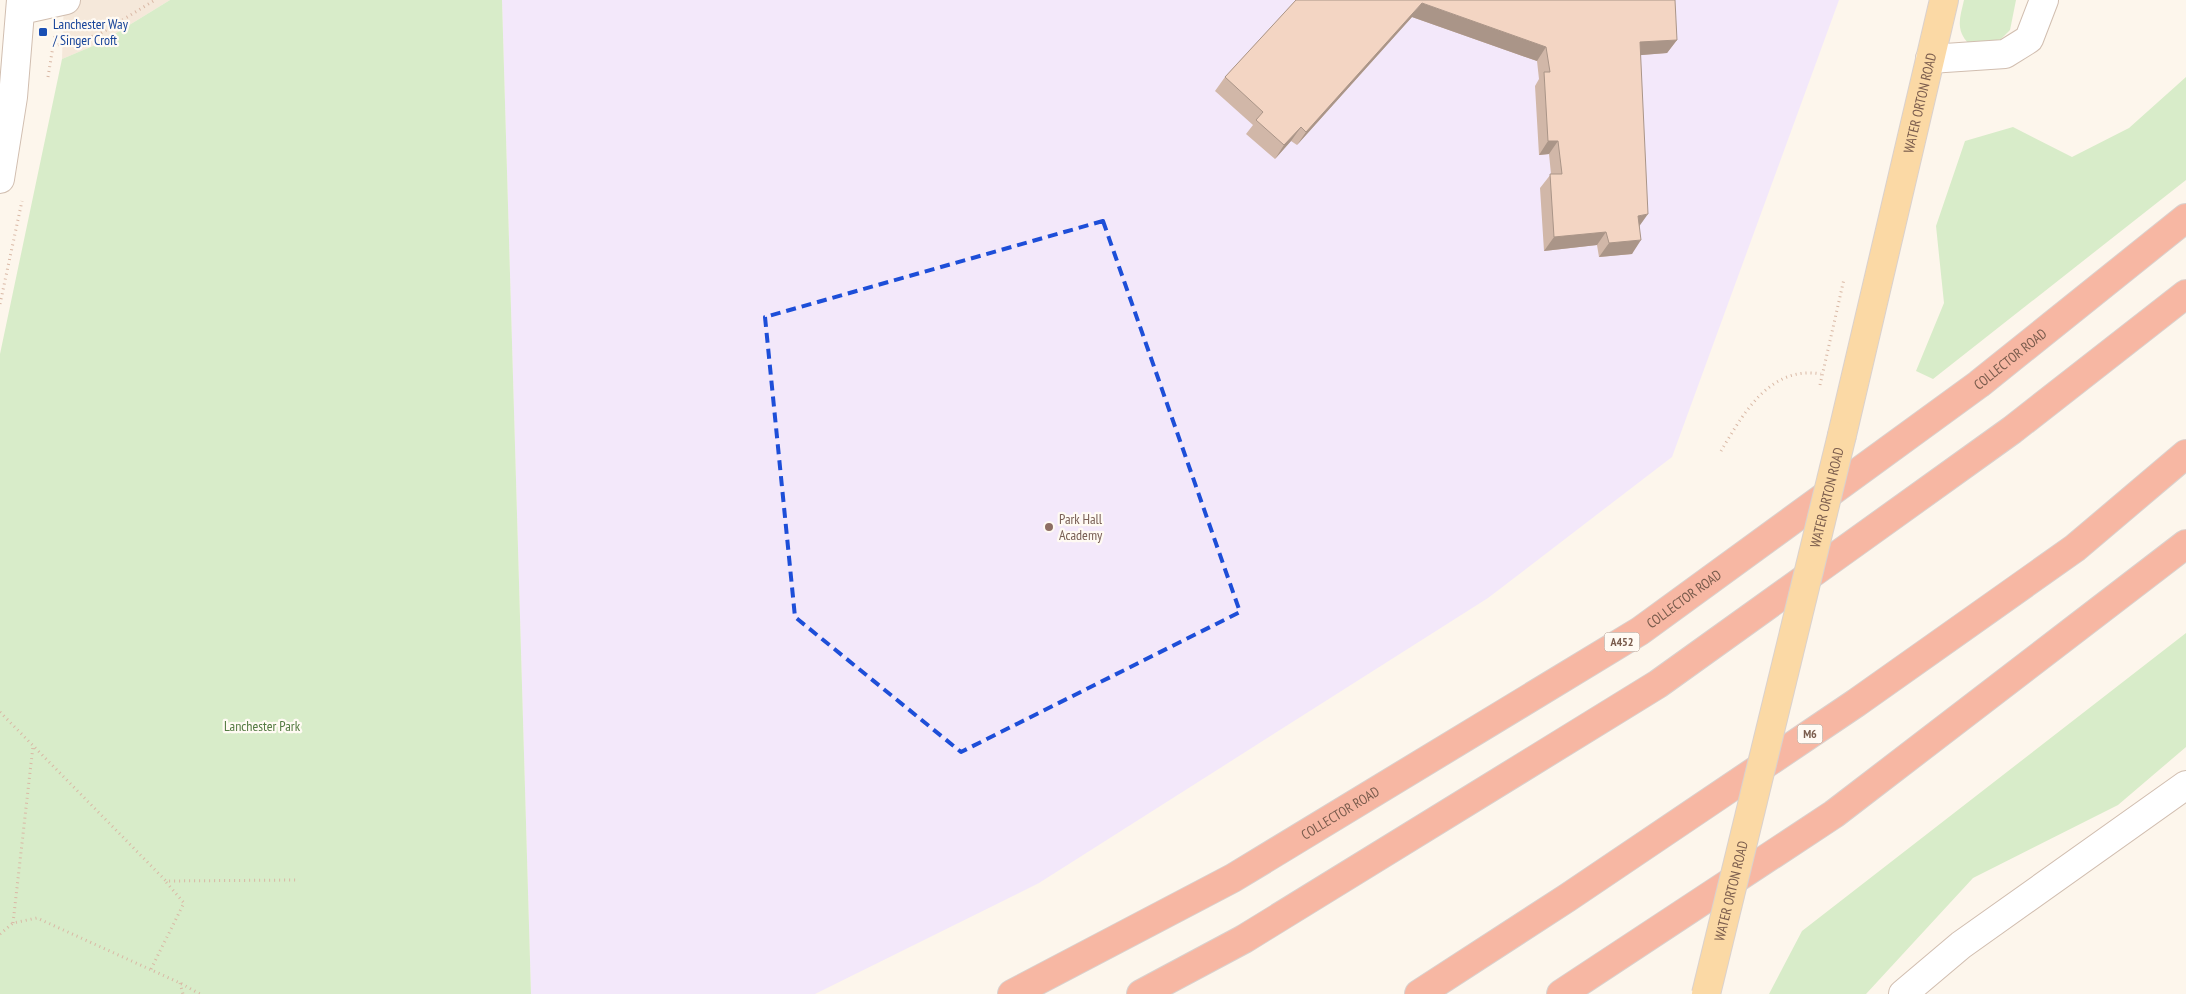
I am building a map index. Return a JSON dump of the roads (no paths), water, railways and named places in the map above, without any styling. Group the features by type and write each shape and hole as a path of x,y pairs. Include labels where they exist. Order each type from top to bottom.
{"highway":[{"name":"COLLECTOR ROAD","path":"1012,994 1233,878 1640,631 1979,384 2186,218"},
{"path":"1141,994 1244,939 1658,684 2012,430 2186,294"},
{"name":"M6","path":"1419,994 1567,898 1856,703 2075,548 2186,454"},
{"path":"1561,994 1834,814 2186,544"}],"main road":[{"name":"WATER ORTON ROAD","path":"1706,994 1842,436 1944,0"}],"street":[{"path":"0,179 13,97 21,5 66,0"},
{"path":"1930,60 2005,54 2029,39 2044,0"},
{"path":"1904,994 1961,945 2186,785"}],"place":[{"name":"Lanchester Way / Singer Croft","path":"43,32"},
{"name":"Park Hall Academy","path":"1049,527"}],"park label":[{"name":"Lanchester Park","path":"262,726"}]}
